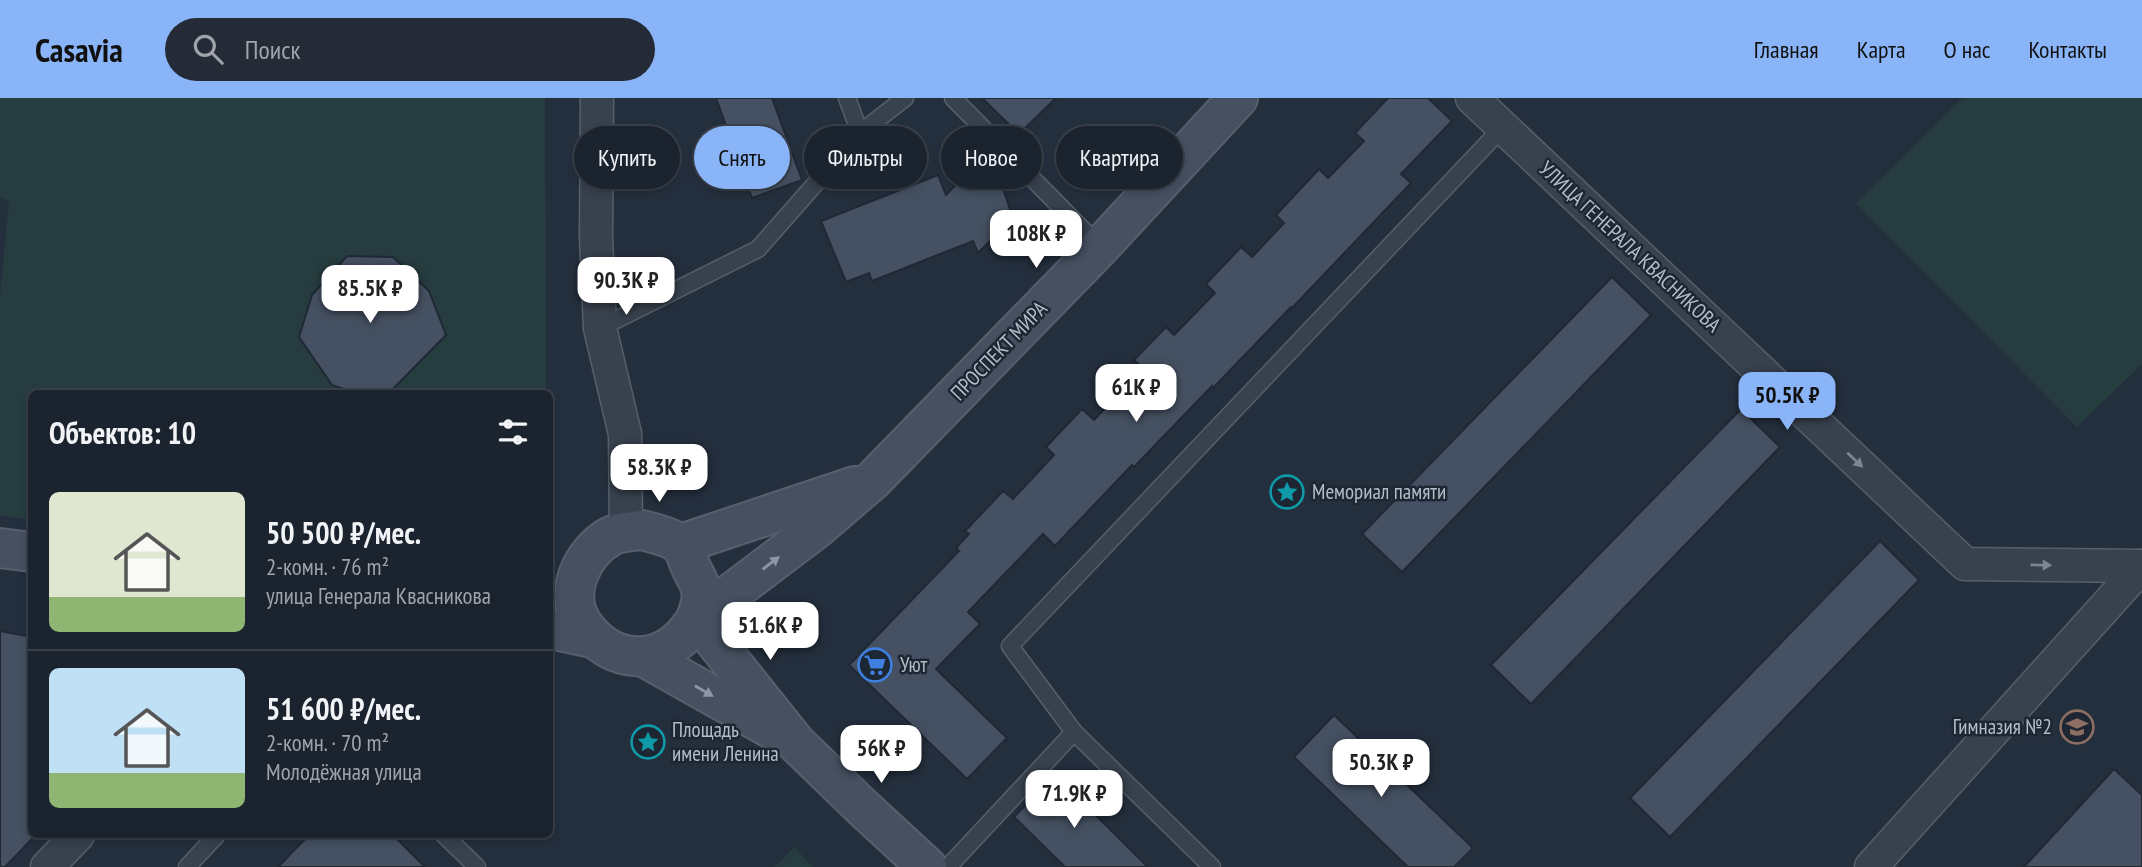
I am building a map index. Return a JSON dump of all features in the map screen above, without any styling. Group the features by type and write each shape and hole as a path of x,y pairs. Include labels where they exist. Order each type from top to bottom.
{"street":[{"path":"597,98 596,237 600,328 625,434 626,533"},
{"name":"ПРОСПЕКТ МИРА","path":"697,619 816,529 873,480 1100,247 1238,98"},
{"name":"УЛИЦА ГЕНЕРАЛА КВАСНИКОВА","path":"1472,98 1965,564 2142,566"},
{"name":"ПРОСПЕКТ МИРА","path":"681,544 873,480"},
{"path":"553,567 587,555 612,535 642,530 681,544 701,590 697,619 682,639 666,651 644,657"},
{"path":"0,548 28,552"},
{"path":"587,555 575,584 575,606 592,638"},
{"path":"1871,867 2142,566"},
{"path":"697,619 796,743 927,867"},
{"path":"553,630 592,638 616,653 644,657 796,743"},
{"path":"47,867 75,838"}],"lane":[{"path":"847,98 857,126"},
{"path":"869,126 905,98"},
{"path":"953,98 1100,247"},
{"path":"1212,867 1074,732 1010,646 1503,127"},
{"path":"600,328 758,249 811,189"},
{"path":"948,867 1074,732"},
{"path":"187,867 214,838"},
{"path":"447,838 477,867"}],"green space":[{"path":"0,98 545,98 546,390 28,390 28,520 0,515 0,296 9,202 0,196"},
{"path":"1963,98 2142,98 2142,364 2077,427 1856,203"},
{"path":"794,847 813,867 775,867"}],"building":[{"path":"716,98 772,98 782,126 726,126"},
{"path":"982,98 1056,98 1027,126 1011,126"},
{"path":"1388,98 1428,98 1452,121 1401,174 1411,183 1292,308 1134,467 1132,465 1055,546 1043,534 968,612 980,624 936,669 1007,738 967,779 849,665 959,551 956,548 969,534 965,531 1003,491 1013,499 1054,455 1046,447 1082,409 1094,420 1143,368 1134,360 1166,327 1174,335 1215,293 1206,284 1241,247 1252,257 1284,223 1276,215 1319,169 1328,178 1364,141 1355,133"},
{"path":"790,147 802,180 790,184"},
{"path":"938,175 941,189 946,195 952,189 1003,189 1013,218 978,253 973,241 872,281 869,273 846,282 821,221 902,189 927,189 927,179"},
{"path":"749,189 777,189 752,198"},
{"path":"347,256 393,257 429,291 446,335 392,390 346,390 332,385 299,337 312,295"},
{"path":"1612,277 1651,315 1402,572 1362,534"},
{"path":"1741,409 1780,447 1531,704 1491,665"},
{"path":"1880,541 1919,580 1670,837 1630,798"},
{"path":"0,631 28,636 28,838 32,839 5,867 0,867"},
{"path":"1334,715 1473,848 1454,867 1408,867 1294,757"},
{"path":"2114,769 2142,795 2142,867 2024,867"},
{"path":"1055,775 1148,867 1065,867 1014,817"},
{"path":"306,838 396,838 425,867 278,867"}],"place":[{"name":"Мемориал памяти","path":"1287,492"},
{"name":"Уют","path":"875,665"},
{"name":"Гимназия №2","path":"2077,727"},
{"name":"Площадь имени Ленина","path":"648,742"}]}
